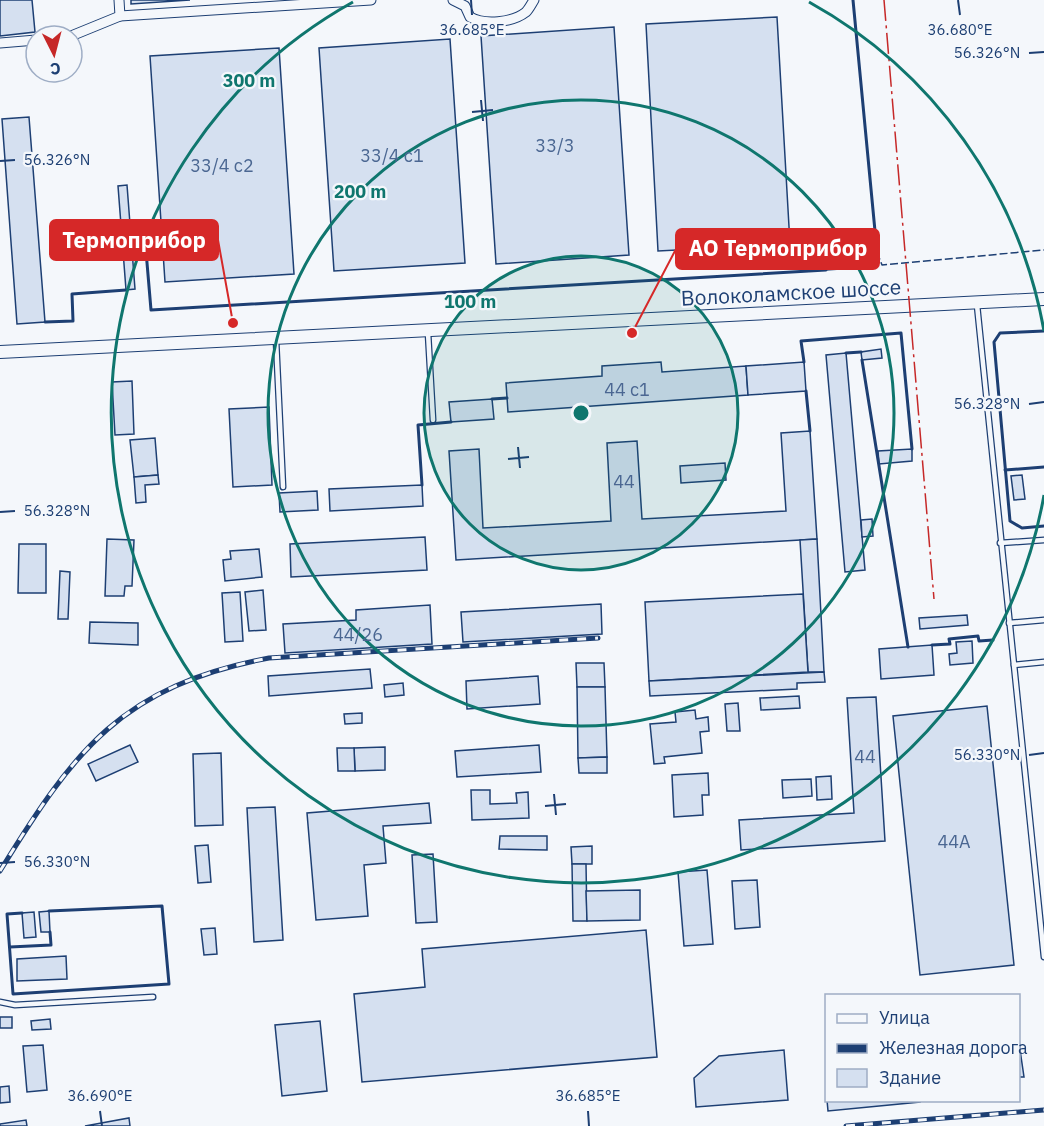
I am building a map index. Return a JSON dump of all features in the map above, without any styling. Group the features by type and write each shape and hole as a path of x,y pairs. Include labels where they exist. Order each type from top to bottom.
{"street":[{"path":"119,0 120,16"},
{"path":"84,31 120,16 371,0"},
{"path":"453,0 465,6 470,17 479,22 507,20 525,12 534,0"},
{"path":"0,44 24,41"},
{"name":"Волоколамское шоссе","path":"0,352 1044,299"}],"lane":[{"path":"976,302 1044,957"},
{"path":"428,330 434,420"},
{"path":"276,338 283,487"},
{"path":"1000,543 1044,540"},
{"path":"1009,623 1044,620"},
{"path":"1014,665 1044,662"},
{"path":"1038,891 1044,890"},
{"path":"0,1002 15,1005 153,997"}],"building":[{"path":"0,0 32,0 34,24 24,24 24,33 0,36"},
{"path":"131,0 190,0 131,4"},
{"path":"777,17 790,244 658,251 646,24"},
{"path":"614,27 629,255 496,264 481,36"},
{"path":"450,39 465,263 334,271 319,48"},
{"path":"279,48 294,274 165,282 150,56"},
{"path":"29,117 45,322 17,324 2,119"},
{"path":"127,185 135,289 126,290 118,186"},
{"path":"825,254 839,254 840,269 826,270"},
{"path":"881,349 882,358 862,360 861,352"},
{"path":"846,353 865,570 845,572 826,355"},
{"path":"661,362 662,372 746,366 748,395 508,412 506,383 602,376 602,366"},
{"path":"804,362 806,391 748,395 746,366"},
{"path":"132,381 134,434 115,435 112,382"},
{"path":"492,399 494,419 451,422 449,402"},
{"path":"269,407 272,485 233,487 229,409"},
{"path":"810,431 817,539 456,560 449,451 479,449 483,528 611,521 607,443 637,441 642,519 786,511 781,433"},
{"path":"155,438 158,475 134,477 130,440"},
{"path":"912,449 912,461 879,464 878,451"},
{"path":"725,463 726,480 681,483 680,466"},
{"path":"158,475 159,484 145,485 146,502 136,503 134,477"},
{"path":"1022,475 1025,499 1014,500 1011,476"},
{"path":"422,485 423,506 330,511 329,489"},
{"path":"317,491 318,510 280,512 279,493"},
{"path":"872,519 873,536 862,537 861,520"},
{"path":"425,537 427,570 291,577 290,544"},
{"path":"107,539 134,540 132,586 125,586 124,596 105,596"},
{"path":"817,539 824,672 808,672 800,540"},
{"path":"19,544 46,544 46,593 18,593"},
{"path":"259,549 262,577 225,581 223,560 231,559 230,551"},
{"path":"60,571 70,572 68,619 58,619"},
{"path":"263,590 266,630 249,631 245,592"},
{"path":"240,592 243,641 225,642 222,593"},
{"path":"803,594 808,672 649,681 645,602"},
{"path":"601,604 602,634 463,642 461,612"},
{"path":"430,605 432,644 285,653 283,624 356,620 356,610"},
{"path":"967,615 968,625 920,629 919,618"},
{"path":"90,622 138,623 138,645 89,643"},
{"path":"972,641 973,663 950,665 949,654 957,653 956,642"},
{"path":"932,645 934,675 881,679 879,649"},
{"path":"576,663 604,663 605,687 577,687"},
{"path":"370,669 372,688 269,696 268,676"},
{"path":"824,672 825,682 797,683 797,689 650,696 649,681"},
{"path":"538,676 540,704 467,709 466,681"},
{"path":"403,683 404,695 385,697 384,685"},
{"path":"577,687 605,687 607,757 578,758"},
{"path":"799,696 800,708 761,710 760,698"},
{"path":"876,697 885,841 741,850 739,820 854,813 847,698"},
{"path":"738,703 740,731 727,731 725,704"},
{"path":"987,706 1014,965 920,975 893,716"},
{"path":"695,710 696,719 708,717 709,731 700,732 702,753 664,757 665,763 654,764 650,724 676,722 675,712"},
{"path":"362,713 362,723 345,724 344,714"},
{"path":"130,745 138,762 96,781 88,764"},
{"path":"539,745 541,772 457,777 455,751"},
{"path":"385,747 385,770 355,771 354,748"},
{"path":"337,748 354,748 355,771 338,771"},
{"path":"221,753 223,825 195,826 193,754"},
{"path":"607,757 607,773 579,773 578,758"},
{"path":"708,773 709,795 702,795 703,815 674,817 672,775"},
{"path":"831,776 832,799 817,800 816,777"},
{"path":"811,779 812,796 783,798 782,780"},
{"path":"471,790 490,790 490,804 517,803 516,793 528,792 529,818 472,820"},
{"path":"429,803 431,823 383,826 386,863 364,865 368,916 316,920 307,813"},
{"path":"275,807 283,940 254,942 247,808"},
{"path":"500,836 547,836 547,850 499,849"},
{"path":"208,845 211,882 198,883 195,846"},
{"path":"592,846 592,864 572,864 571,847"},
{"path":"433,854 437,922 416,923 412,855"},
{"path":"572,864 586,864 587,921 573,921"},
{"path":"707,870 713,944 684,946 678,872"},
{"path":"757,880 760,927 735,929 732,881"},
{"path":"640,890 640,920 587,921 586,891"},
{"path":"49,911 50,932 41,932 39,912"},
{"path":"34,912 36,937 24,938 22,913"},
{"path":"215,928 217,954 204,955 201,929"},
{"path":"646,930 657,1057 362,1082 354,994 425,987 422,949"},
{"path":"66,956 67,979 17,981 17,959"},
{"path":"0,1017 12,1017 12,1028 0,1028"},
{"path":"50,1019 51,1029 32,1030 31,1021"},
{"path":"320,1021 327,1091 282,1096 275,1025"},
{"path":"43,1045 47,1090 27,1092 23,1046"},
{"path":"784,1050 788,1100 696,1107 694,1078 719,1056"},
{"path":"1020,1050 1024,1077 1020,1077"},
{"path":"9,1086 10,1102 0,1103 0,1087"},
{"path":"827,1102 920,1102 828,1111"},
{"path":"129,1118 130,1126 85,1126"},
{"path":"26,1120 27,1126 0,1126 0,1124"}],"railway":[{"path":"0,871 53,790 79,757 108,729 139,706 176,686 218,670 269,658 598,638"},
{"path":"846,1126 1044,1110"}],"fence":[{"path":"877,252 882,265 1044,250"}],"wall":[{"path":"839,254 877,252 853,0"},
{"path":"132,252 146,251 151,310 826,270"},
{"path":"45,322 73,321 72,294 126,290"},
{"path":"1044,331 1000,333 994,342 1010,521 1022,528 1044,526"},
{"path":"804,362 801,341 901,333 912,449"},
{"path":"846,353 861,352"},
{"path":"862,360 908,647"},
{"path":"806,391 810,431"},
{"path":"492,399 507,398"},
{"path":"422,485 418,425 451,422"},
{"path":"1005,470 1044,467"},
{"path":"932,645 950,644 949,639 978,636 979,641 993,640"},
{"path":"22,913 7,914 13,994 169,984 162,906 49,911"},
{"path":"10,947 51,945 50,932"}],"power":[{"path":"884,0 934,599"}],"place":[{"name":"Термоприбор","path":"233,323"},
{"name":"АО Термоприбор","path":"632,333"}]}
